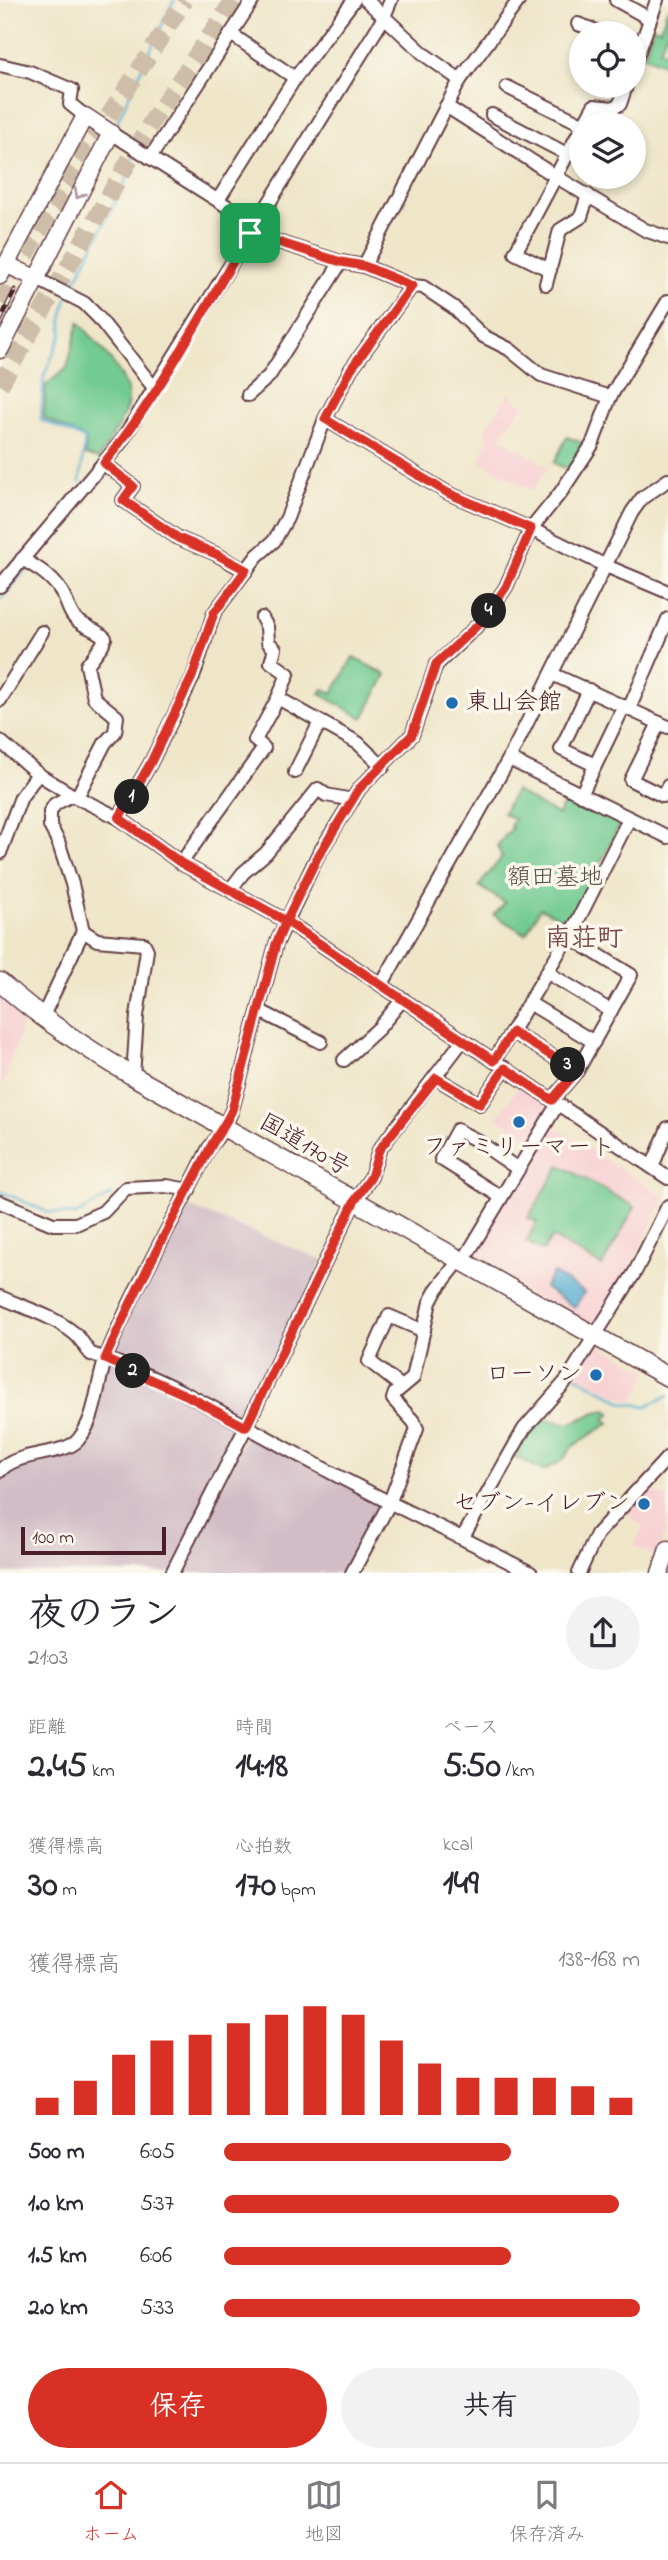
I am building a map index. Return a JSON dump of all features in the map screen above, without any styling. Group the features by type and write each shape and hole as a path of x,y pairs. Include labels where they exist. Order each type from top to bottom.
{"highway":[{"name":"国道170号","path":"0,982 42,1018 133,1076 668,1377"}],"main road":[{"path":"0,350 37,279 111,133 85,116 2,266 37,279"},
{"path":"660,1573 668,1549"}],"street":[{"path":"150,158 253,0"},
{"path":"218,200 295,78 354,0"},
{"path":"366,0 383,19 425,55 460,80"},
{"path":"0,586 121,442 383,19 391,0"},
{"path":"364,266 460,80 519,0"},
{"path":"616,0 650,19"},
{"path":"646,28 657,0"},
{"path":"231,34 295,78"},
{"path":"0,65 30,72 72,90 69,104 85,116"},
{"path":"507,87 569,119"},
{"path":"590,112 594,106 613,108 620,104 622,98"},
{"path":"446,106 645,230 668,238"},
{"path":"492,115 567,154"},
{"path":"111,133 218,200 253,228 341,262 364,266 412,286 423,287 453,307 483,336 509,349 541,375 610,397"},
{"path":"550,270 514,253 569,150"},
{"path":"547,284 560,230 582,217 588,195"},
{"path":"248,395 269,376 341,262"},
{"path":"37,279 84,303 155,389"},
{"path":"119,818 150,764 192,677 214,613 257,556 274,541 287,518 325,419 351,369 412,286"},
{"path":"0,1471 23,1459 71,1447 80,1438 96,1403 105,1359 150,1261 209,1148 224,1128 238,1093 276,944 317,858 359,789 412,735 436,664 484,619 506,587 531,529 561,492 592,445 610,397 668,302"},
{"path":"325,419 448,493 668,592"},
{"path":"104,463 133,486 123,500 178,538 246,570"},
{"path":"382,984 509,759 637,505 642,498 668,480"},
{"path":"22,559 44,571 61,590 74,617 104,638 87,665 94,698 117,717 115,732 105,743 74,796 55,804 50,812 50,826 58,841 73,886 83,931 42,1018"},
{"path":"181,863 264,748 255,740 288,674 271,662 275,649 268,642 267,627 262,618"},
{"path":"581,795 668,619"},
{"path":"0,700 42,632"},
{"path":"552,674 664,725 631,780 663,796 668,786"},
{"path":"589,690 561,749 595,765"},
{"path":"278,698 358,743 383,766"},
{"path":"295,772 320,722"},
{"path":"0,741 38,774 74,796 119,818 181,863 286,921 668,1178"},
{"path":"509,759 668,838"},
{"path":"0,853 21,797 38,774"},
{"path":"230,891 318,789 326,795 353,800"},
{"path":"436,1078 480,1104 500,1065 512,1032 548,973 629,819"},
{"path":"83,931 97,940 144,944 148,950 136,1016 133,1076"},
{"path":"352,1573 389,1504 416,1429 414,1422 393,1399 413,1378 434,1296 461,1262 501,1197 631,975 568,936"},
{"path":"548,973 611,1011"},
{"path":"344,1060 379,1028 403,999"},
{"path":"529,1003 594,1042"},
{"path":"260,1011 321,1042"},
{"path":"512,1032 577,1071"},
{"path":"172,1573 246,1427 354,1202 371,1177 379,1150 463,1040"},
{"path":"652,1167 668,1128"},
{"path":"501,1197 441,1159 457,1130 477,1140 518,1169"},
{"path":"0,1202 53,1224 76,1224 103,1212 126,1188 167,1186 189,1190"},
{"path":"463,1537 492,1490 524,1429 567,1380 635,1272 668,1206"},
{"path":"0,1297 43,1315 77,1335 81,1345 91,1354 188,1396 389,1504 463,1537 531,1573"},
{"path":"402,1387 369,1362 389,1316 424,1331"},
{"path":"579,1573 597,1534 668,1457"}],"shaded area":[{"path":"509,393 524,406 499,437 548,467 532,491 480,461 488,440 484,431"},
{"path":"0,990 27,1013 0,1091"},
{"path":"520,1084 552,1105 532,1140 497,1118"},
{"path":"549,1123 665,1197 632,1264 595,1325 589,1328 471,1261 506,1193"},
{"path":"182,1204 323,1260 174,1573 0,1573 0,1471 80,1438 105,1359"},
{"path":"598,1344 649,1371 634,1401 576,1374 592,1346"},
{"path":"247,1433 384,1505 348,1573 180,1573"},
{"path":"645,1487 668,1499 668,1523 657,1557 634,1546 643,1527 622,1510"}],"green space":[{"path":"668,7 668,28 660,50 668,53 668,66 646,57 653,27 660,29"},
{"path":"79,322 118,370 127,391 128,400 124,414 99,459 85,455 86,439 44,418 46,385 67,368"},
{"path":"567,437 583,443 569,470 554,463"},
{"path":"353,657 386,675 363,718 320,694 323,689 333,693"},
{"name":"額田墓地","path":"515,791 558,815 569,794 622,820 571,923 540,908 526,934 494,915 505,903 479,886 502,857 497,846 512,828 510,826 514,819 503,813"},
{"path":"560,1165 635,1207 602,1266 552,1237 543,1251 526,1242 537,1222 528,1218"},
{"path":"607,1410 611,1413 605,1419 609,1423 572,1447 563,1460 543,1471 514,1456 538,1418 570,1424"}],"water":[{"path":"553,1273 584,1292 575,1307 544,1288"}],"waterway":[{"path":"117,131 118,119 174,0"},
{"path":"70,292 130,172 134,152"},
{"path":"67,298 62,334 44,376 41,420 85,439 80,482"},
{"path":"33,562 66,516"},
{"path":"0,600 28,567"},
{"path":"0,1191 47,1212 76,1215 112,1194"},
{"path":"576,1376 624,1403 646,1406 668,1396"}],"tunnel":[{"path":"0,303 68,178 185,0"},
{"path":"0,385 152,121 234,0"}],"railway":[{"path":"0,321 15,290"}],"place":[{"name":"東山会館","path":"452,703"},
{"name":"ファミリーマート","path":"519,1122"},
{"name":"ローソン","path":"596,1375"},
{"name":"セブン-イレブン","path":"644,1504"}],"district":[{"name":"南荘町","path":"584,940"}],"route":[{"path":"250,233 180,350 121,442 104,463 133,486 123,500 178,538 246,570 214,613 192,677 150,764 119,818 181,863 286,921 276,944 232,1110 150,1261 105,1359 188,1396 246,1427 354,1202 371,1177 379,1150 436,1078 480,1104 505,1068 552,1100 577,1071 512,1032 494,1061 286,921 317,858 359,789 412,735 436,664 484,619 506,587 531,529 448,493 325,419 351,369 412,286 364,266 341,262 250,233"}]}
